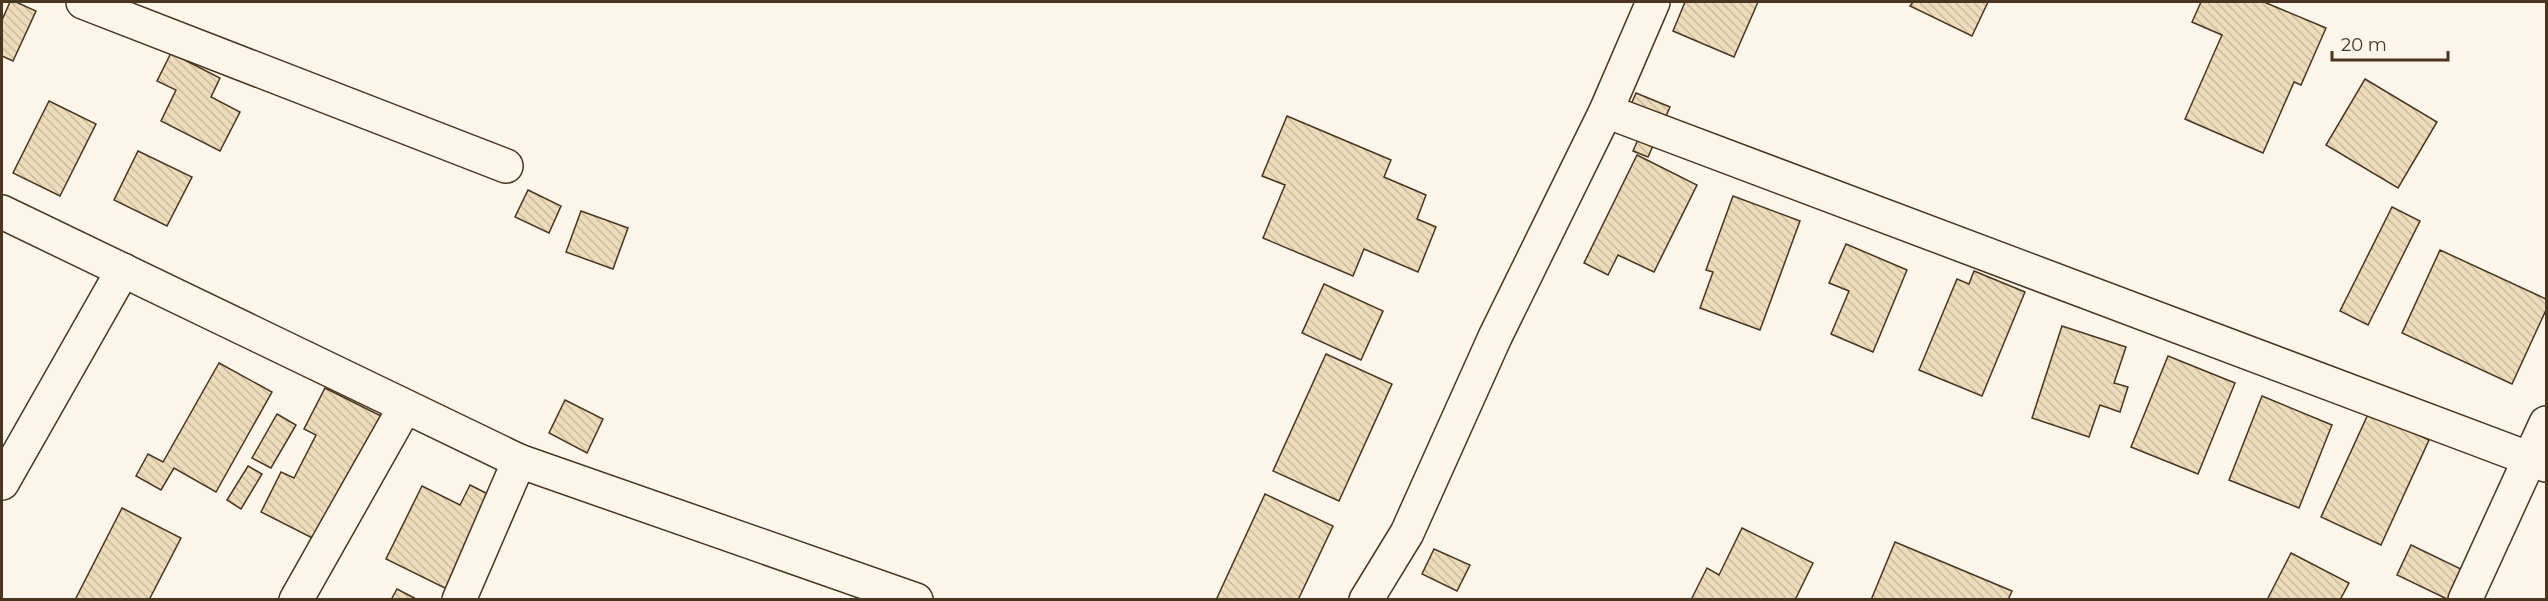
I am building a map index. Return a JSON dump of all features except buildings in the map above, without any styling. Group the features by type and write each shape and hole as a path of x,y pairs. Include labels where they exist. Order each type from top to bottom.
{"street":[{"path":"84,2 506,165"},
{"path":"1366,600 1407,533 1495,337 1606,111 1653,2"},
{"path":"1606,111 2538,461"},
{"path":"2,212 519,461 916,600"},
{"path":"2,483 123,270"},
{"path":"296,600 405,406"},
{"path":"2465,600 2538,461 2547,423"},
{"path":"459,600 519,461"}]}
